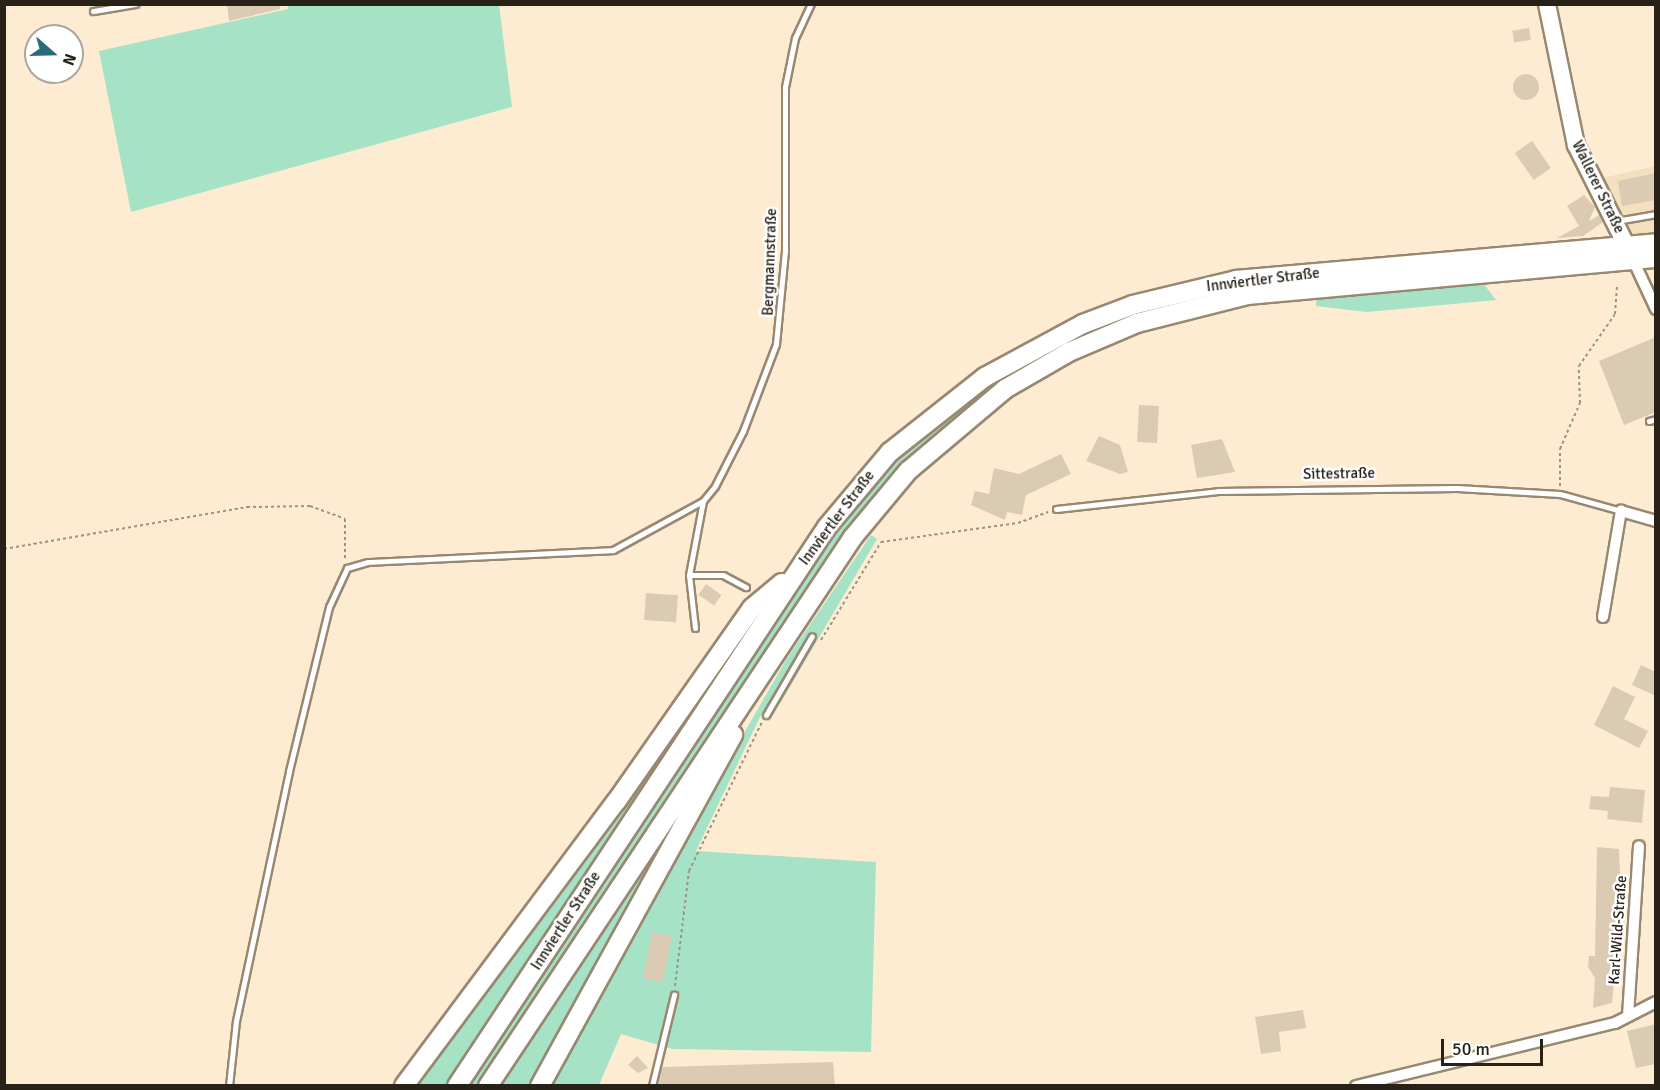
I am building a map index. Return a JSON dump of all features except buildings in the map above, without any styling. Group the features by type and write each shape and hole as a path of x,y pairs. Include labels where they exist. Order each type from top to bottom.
{"main road":[{"name":"Innviertler Straße","path":"488,1086 853,537 901,479 975,411 1068,352 1137,322 1248,295 1631,255 1656,243"},
{"name":"Innviertler Straße","path":"458,1086 795,572 858,486 928,418 985,377 1083,324 1133,305 1236,280 1631,255 1656,258"},
{"path":"404,1086 616,802 752,608 795,572"},
{"path":"540,1086 732,737 742,702"}],"street":[{"name":"Wallerer Straße","path":"1547,4 1576,145 1631,255"},
{"path":"1631,255 1656,309"},
{"path":"1603,617 1621,510"},
{"name":"Sittestraße","path":"1621,510 1656,521"},
{"name":"Karl-Wild-Straße","path":"1628,1016 1639,846"},
{"path":"1356,1086 1482,1058 1628,1016 1656,1002"}],"lane":[{"path":"93,11 135,4"},
{"name":"Bergmannstraße","path":"346,568 368,562 566,555 613,550 639,541 703,501 744,431 776,344 785,251 785,87 795,38 811,4"},
{"path":"1615,221 1656,214"},
{"path":"1649,421 1656,419"},
{"name":"Sittestraße","path":"1056,509 1218,491 1457,488 1560,494 1621,510"},
{"path":"695,628 689,575 703,501"},
{"path":"229,1086 237,1021 289,771 329,607 346,568"},
{"path":"689,575 723,575 746,587"},
{"path":"766,715 812,636"},
{"path":"652,1086 674,995"}],"path":[{"path":"1560,494 1560,448 1580,403 1579,366 1615,314 1617,286"},
{"path":"4,549 225,510 310,506 345,519 346,568"},
{"path":"818,644 881,542 1018,523 1056,509"},
{"path":"674,995 688,871 766,715"}],"shaded area":[{"path":"1655,166 1655,234 1636,239 1598,179"}],"green space":[{"path":"288,5 499,5 512,107 131,212 99,51 288,9"},
{"path":"1483,283 1496,300 1367,312 1316,306 1316,296"},
{"path":"1064,341 1066,347 1002,381 937,431 886,481 833,548 478,1085 467,1086 825,544 878,476 936,423 999,377"},
{"path":"871,535 877,539 781,702 760,717 696,851 876,862 871,1052 672,1049 621,1034 599,1085 541,1086 786,660"},
{"path":"713,676 717,679 445,1085 413,1086"},
{"path":"697,786 531,1085 499,1086"}]}
